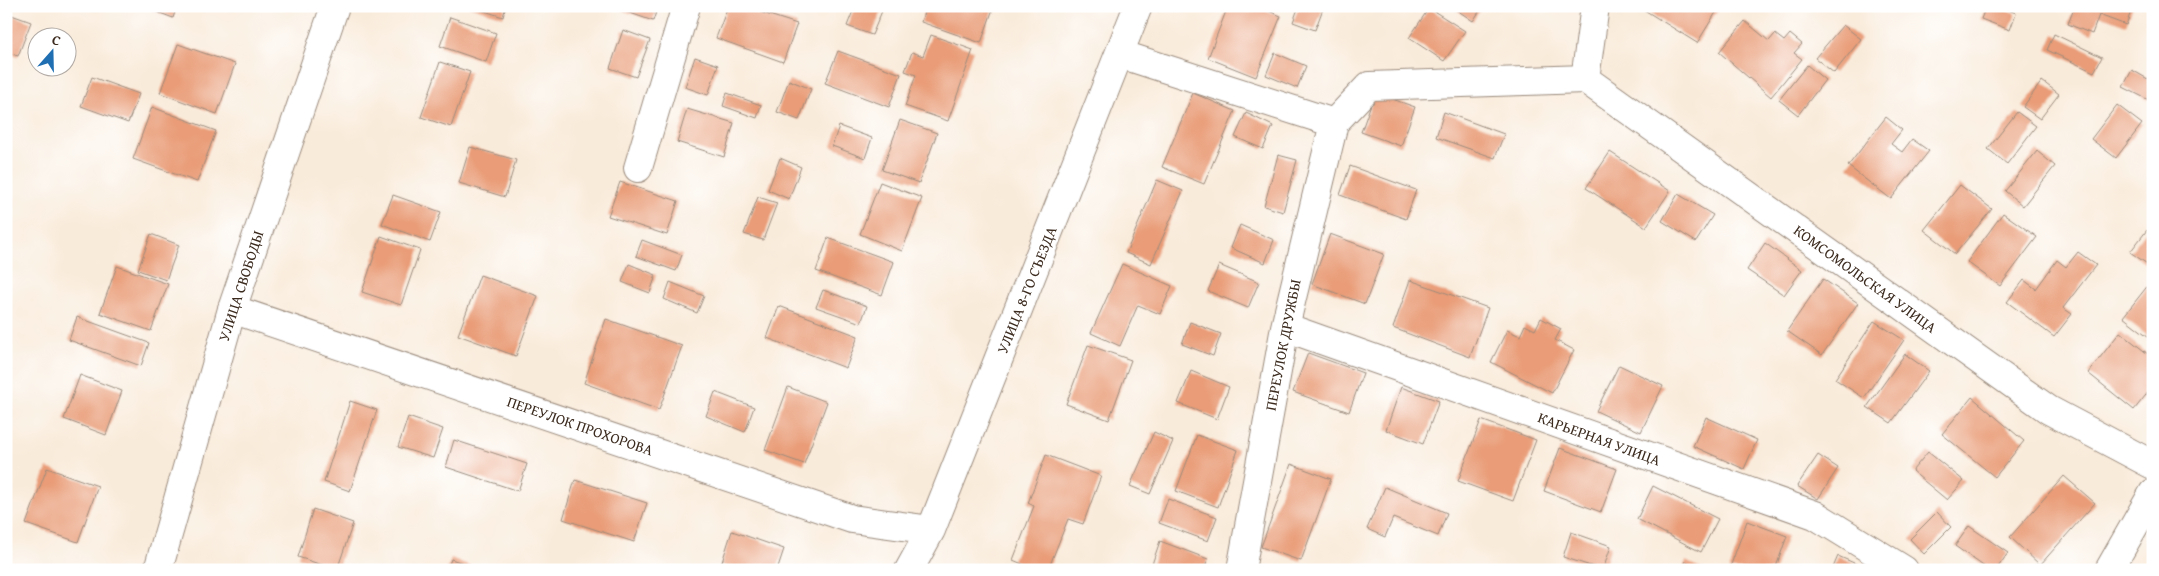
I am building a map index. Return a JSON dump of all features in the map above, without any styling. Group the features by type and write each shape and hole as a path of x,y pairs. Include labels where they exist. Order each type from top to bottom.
{"street":[{"name":"УЛИЦА СВОБОДЫ","path":"158,570 232,309 334,6"},
{"path":"638,168 686,6"},
{"name":"УЛИЦА 8-ГО СЪЕЗДА","path":"909,570 931,530 1138,6"},
{"path":"1120,54 1334,123 1369,86 1585,79 1596,6"},
{"name":"КОМСОМОЛЬСКАЯ УЛИЦА","path":"1585,79 2049,410 2153,465"},
{"name":"ПЕРЕУЛОК ДРУЖБЫ","path":"1241,570 1285,327 1334,123"},
{"name":"ПЕРЕУЛОК ПРОХОРОВА","path":"232,309 852,518 931,530"},
{"name":"КАРЬЕРНАЯ УЛИЦА","path":"1285,327 1815,516 1904,570"},
{"path":"2109,570 2153,493"}],"building":[{"path":"142,6 177,6 173,18"},
{"path":"469,6 506,6 503,17"},
{"path":"610,6 658,6 653,21"},
{"path":"728,6 762,6 760,12 797,24 783,62 716,38"},
{"path":"855,6 871,6 882,11 872,35 847,26"},
{"path":"926,6 954,6 963,9 964,6 994,6 981,43 921,22"},
{"path":"1228,6 1256,6 1281,16 1256,77 1208,58"},
{"path":"1299,6 1324,6 1315,30 1293,22"},
{"path":"1451,6 1483,6 1473,21"},
{"path":"1638,6 1720,6 1697,43"},
{"path":"1986,6 1998,6 2016,13 2010,30 1981,19"},
{"path":"2075,6 2133,6 2126,25 2099,15 2092,34 2068,24"},
{"path":"1429,8 1465,31 1444,61 1409,38"},
{"path":"6,13 31,22 18,56 6,52"},
{"path":"450,17 496,33 486,62 440,46"},
{"path":"1745,21 1769,41 1775,34 1784,41 1790,34 1802,44 1794,53 1802,59 1771,97 1719,52"},
{"path":"1843,25 1861,39 1834,73 1815,58"},
{"path":"623,30 650,40 636,77 610,68"},
{"path":"2054,34 2102,57 2094,72 2047,50"},
{"path":"931,35 973,50 948,121 905,106 916,75 905,71 912,52 923,56"},
{"path":"178,44 235,64 217,114 160,93"},
{"path":"838,51 901,74 889,107 825,83"},
{"path":"1275,53 1306,66 1297,88 1266,75"},
{"path":"695,57 718,65 708,95 685,87"},
{"path":"440,62 470,72 451,127 421,117"},
{"path":"1807,65 1825,80 1798,115 1779,100"},
{"path":"2132,70 2153,82 2153,92 2149,100 2123,87"},
{"path":"92,77 139,94 128,123 81,106"},
{"path":"789,80 811,89 799,120 777,112"},
{"path":"2042,81 2059,94 2040,119 2023,107"},
{"path":"727,93 761,105 757,118 723,106"},
{"path":"1193,93 1235,111 1204,184 1162,167"},
{"path":"1375,93 1415,107 1401,146 1361,132"},
{"path":"2117,105 2142,124 2116,158 2091,139"},
{"path":"152,107 216,131 197,182 133,159"},
{"path":"687,109 734,123 724,157 677,142"},
{"path":"1444,112 1504,134 1495,158 1436,137"},
{"path":"2017,112 2036,126 2007,164 1988,149"},
{"path":"1246,113 1273,126 1263,149 1235,137"},
{"path":"1886,117 1902,130 1891,144 1902,152 1912,139 1929,151 1891,199 1848,166"},
{"path":"900,120 937,133 919,183 882,170"},
{"path":"839,126 872,138 865,158 832,146"},
{"path":"470,147 516,160 505,197 459,183"},
{"path":"2037,151 2055,166 2023,206 2005,191"},
{"path":"1610,152 1670,191 1646,227 1586,188"},
{"path":"1278,155 1297,160 1283,212 1264,206"},
{"path":"780,158 801,167 789,199 768,190"},
{"path":"1350,166 1416,190 1406,219 1340,195"},
{"path":"1157,180 1183,191 1151,264 1126,253"},
{"path":"620,182 678,201 667,235 608,216"},
{"path":"880,182 922,198 902,251 860,234"},
{"path":"1960,185 1992,209 1955,254 1924,230"},
{"path":"1678,194 1713,215 1696,242 1662,221"},
{"path":"393,195 441,212 430,242 382,224"},
{"path":"758,197 777,203 763,240 744,234"},
{"path":"2003,213 2037,237 2000,286 1967,262"},
{"path":"1240,225 1274,240 1265,263 1231,248"},
{"path":"2147,230 2153,235 2153,268 2130,252"},
{"path":"151,234 179,245 166,280 138,270"},
{"path":"1330,234 1384,254 1365,304 1312,284"},
{"path":"381,236 420,250 401,305 362,292"},
{"path":"828,238 894,262 882,295 816,271"},
{"path":"642,240 682,255 676,271 636,256"},
{"path":"1765,243 1802,270 1784,295 1747,270"},
{"path":"2078,252 2096,265 2063,308 2072,314 2054,337 2007,302 2024,280 2036,289 2057,260 2066,267"},
{"path":"629,264 656,275 650,293 622,282"},
{"path":"1122,264 1172,286 1160,314 1138,305 1120,346 1091,333"},
{"path":"1219,265 1259,282 1248,308 1208,291"},
{"path":"117,266 168,284 151,331 100,313"},
{"path":"480,275 538,296 516,356 458,335"},
{"path":"1823,279 1858,303 1822,355 1787,331"},
{"path":"2153,279 2153,340 2123,317"},
{"path":"1410,280 1488,308 1470,357 1393,328"},
{"path":"670,282 704,296 697,313 664,299"},
{"path":"823,290 867,306 861,323 816,307"},
{"path":"779,306 858,336 846,368 767,338"},
{"path":"77,317 149,343 141,366 69,340"},
{"path":"1541,318 1561,329 1555,340 1574,350 1552,393 1491,362 1507,330 1520,336 1525,325 1535,330"},
{"path":"606,319 682,346 659,410 584,383"},
{"path":"1874,321 1904,340 1864,398 1835,379"},
{"path":"1190,322 1221,334 1213,356 1182,344"},
{"path":"2120,332 2153,358 2153,386 2134,410 2088,373"},
{"path":"1088,345 1131,360 1109,420 1066,404"},
{"path":"1308,353 1363,373 1349,412 1293,392"},
{"path":"1905,354 1929,371 1891,423 1867,407"},
{"path":"1619,365 1663,386 1641,432 1596,411"},
{"path":"1191,371 1229,387 1217,419 1178,403"},
{"path":"80,375 122,391 106,435 64,419"},
{"path":"788,387 827,402 804,464 765,450"},
{"path":"1401,387 1439,401 1423,444 1386,430"},
{"path":"715,392 754,407 745,432 706,416"},
{"path":"1972,397 2024,441 1995,477 1942,434"},
{"path":"350,401 377,410 350,491 324,482"},
{"path":"408,417 443,429 433,458 398,447"},
{"path":"1706,417 1757,440 1744,469 1693,446"},
{"path":"1481,420 1536,440 1513,501 1458,481"},
{"path":"1154,432 1173,441 1150,494 1130,486"},
{"path":"1197,435 1238,450 1218,507 1176,491"},
{"path":"454,440 527,464 518,491 446,467"},
{"path":"1560,448 1617,469 1601,512 1544,491"},
{"path":"1928,452 1964,481 1947,500 1912,471"},
{"path":"1046,455 1101,476 1083,524 1068,519 1048,570 1036,570 1013,560 1034,506 1028,503"},
{"path":"1818,455 1838,468 1818,499 1797,486"},
{"path":"1291,464 1331,479 1301,561 1261,547"},
{"path":"47,468 98,486 78,542 26,524"},
{"path":"2064,476 2095,503 2040,565 2010,537"},
{"path":"575,480 647,503 634,542 563,519"},
{"path":"1653,486 1718,519 1701,552 1637,519"},
{"path":"1385,487 1447,513 1438,536 1393,518 1385,537 1367,529"},
{"path":"1168,499 1217,517 1208,541 1159,523"},
{"path":"313,509 353,523 337,570 298,557"},
{"path":"1937,512 1951,527 1924,554 1910,539"},
{"path":"1747,521 1787,536 1775,570 1729,570"},
{"path":"1969,526 2008,553 1996,570 1989,570 1955,546"},
{"path":"732,531 784,549 777,570 734,570 721,565"},
{"path":"1571,532 1611,546 1603,570 1563,557"},
{"path":"1160,541 1208,559 1204,570 1150,570"},
{"path":"1838,556 1870,570 1832,570"},
{"path":"451,559 481,569 481,570 447,570"},
{"path":"1686,561 1703,570 1682,570"}]}
